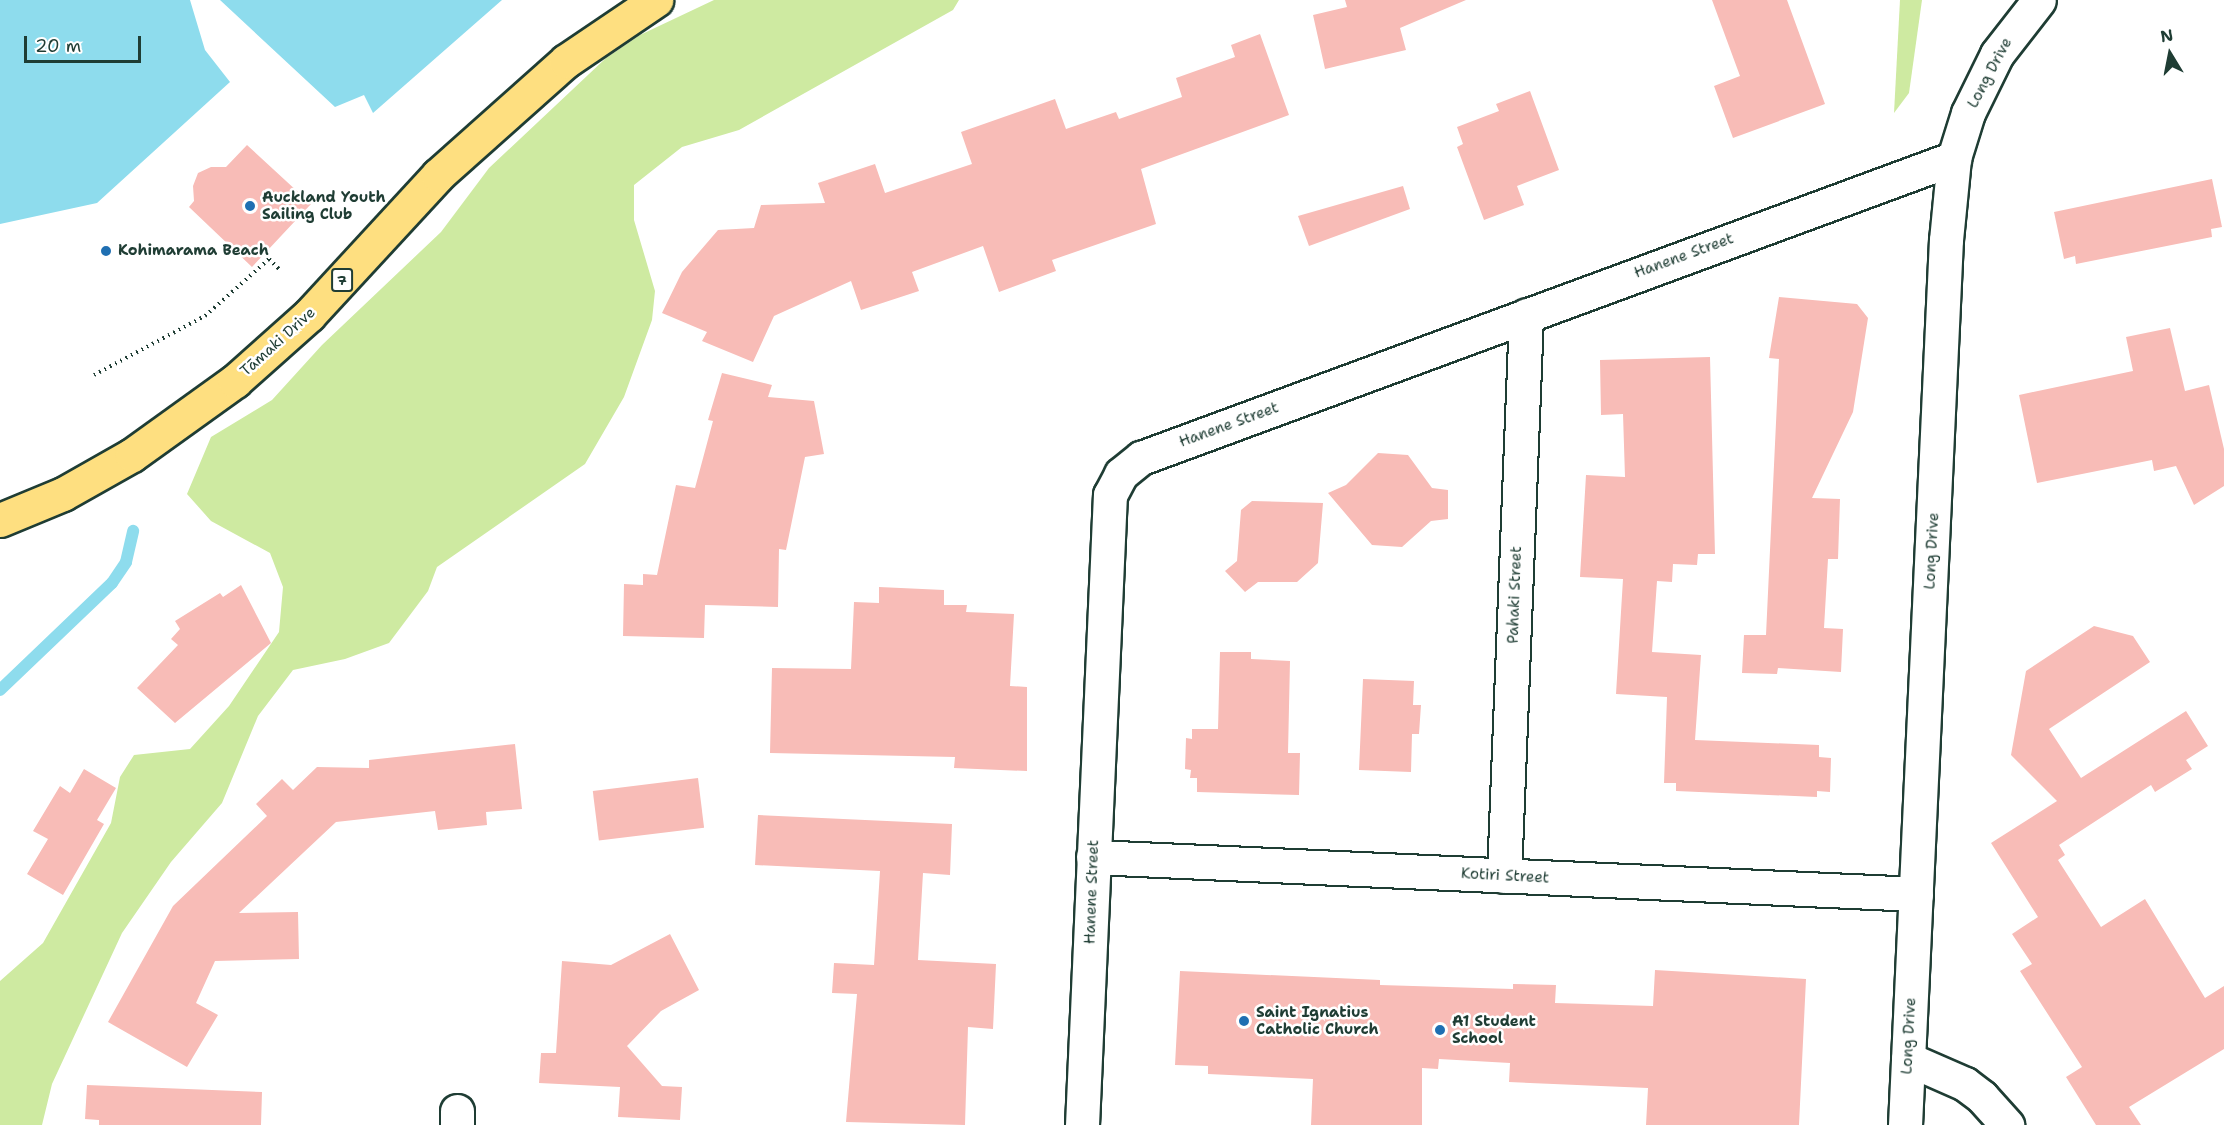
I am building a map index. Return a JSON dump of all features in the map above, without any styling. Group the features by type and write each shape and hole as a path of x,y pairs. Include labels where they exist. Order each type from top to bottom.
{"main road":[{"name":"Tāmaki Drive","path":"0,520 63,494 132,455 235,381 309,315 438,176 567,61 656,0"}],"street":[{"name":"Long Drive","path":"1905,1125 1946,240 1954,158 1968,113 1997,54 2040,0"},
{"name":"Hanene Street","path":"1082,1125 1110,495 1121,474 1142,458 1954,158"},
{"name":"Pahaki Street","path":"1504,876 1526,315"},
{"name":"Kotiri Street","path":"1093,857 1916,894"},
{"path":"1908,1059 1965,1084 1982,1097 2007,1125"}],"path":[{"path":"94,375 205,316 268,259 279,269"}],"green space":[{"path":"714,0 959,0 953,10 739,130 682,147 634,185 634,220 655,291 652,320 624,397 585,464 437,567 428,591 389,643 345,659 293,670 258,716 222,803 171,862 122,933 52,1084 42,1125 0,1125 0,981 43,943 111,823 120,777 134,755 190,749 229,706 279,632 283,587 270,553 211,521 187,494 211,437 272,400 322,345 441,232 489,168 606,58 640,35"},
{"path":"1900,0 1922,0 1909,93 1894,113"}],"water":[{"path":"0,0 190,0 205,50 230,82 97,203 0,224"},
{"path":"220,0 502,0 373,113 364,95 335,107"}],"building":[{"path":"1345,0 1466,0 1400,28 1406,50 1325,69 1313,15 1347,7"},
{"path":"1712,0 1787,0 1825,104 1733,138 1714,86 1740,76"},
{"path":"1260,34 1289,115 1141,169 1156,224 1052,260 1056,271 999,292 983,246 912,272 919,291 861,310 851,281 774,316 753,362 702,341 707,332 662,313 682,272 718,230 754,228 761,205 825,203 818,183 875,164 885,193 972,164 961,132 1055,99 1066,129 1116,112 1119,119 1182,97 1176,78 1235,57 1231,45"},
{"path":"1530,91 1559,170 1517,186 1524,205 1484,220 1457,147 1463,144 1457,127 1499,111 1496,104"},
{"name":"Auckland Youth Sailing Club","path":"247,145 311,204 252,267 189,207 194,201 193,186 198,173 211,167 226,167"},
{"path":"2212,179 2222,227 2211,229 2212,237 2076,264 2075,256 2064,259 2054,212"},
{"path":"1403,186 1410,209 1309,246 1298,216"},
{"path":"1779,297 1857,304 1868,318 1853,412 1812,498 1840,499 1838,559 1828,559 1824,628 1843,629 1841,672 1778,668 1777,674 1742,673 1744,635 1766,635 1779,359 1769,358"},
{"path":"2170,328 2185,391 2209,385 2224,449 2224,486 2194,505 2176,466 2154,471 2152,460 2037,483 2019,395 2133,371 2126,337"},
{"path":"1710,357 1715,554 1698,554 1697,565 1673,564 1672,582 1657,581 1652,652 1701,655 1695,740 1819,745 1819,757 1831,758 1830,792 1817,791 1817,797 1676,791 1676,783 1664,783 1667,697 1616,694 1623,579 1580,577 1586,475 1625,477 1623,414 1601,415 1600,360"},
{"path":"722,373 772,385 768,397 814,401 824,454 805,457 786,550 779,549 778,607 705,605 704,638 623,636 624,584 643,585 643,574 657,575 676,485 695,488 713,421 708,420"},
{"path":"1378,453 1408,455 1432,488 1448,490 1448,519 1431,521 1402,547 1372,545 1328,493 1346,485"},
{"path":"1252,501 1323,503 1318,563 1297,582 1258,582 1245,592 1225,571 1237,561 1241,510"},
{"path":"241,585 271,643 175,723 137,688 178,645 171,639 180,629 175,621 220,593 223,597"},
{"path":"879,587 944,590 944,605 967,605 966,612 1014,614 1010,686 1027,687 1027,771 954,768 955,757 770,753 772,668 851,669 854,602 879,603"},
{"path":"2094,626 2133,636 2150,662 2049,729 2081,778 2186,711 2208,746 2186,760 2192,769 2155,792 2151,785 2059,845 2065,855 2058,860 2101,927 2145,899 2205,998 2224,986 2224,1049 2129,1107 2141,1125 2096,1125 2066,1077 2082,1067 2020,971 2032,964 2012,934 2038,917 1991,843 2057,801 2011,755 2026,671"},
{"path":"1220,652 1251,652 1251,659 1290,661 1288,753 1300,753 1299,795 1197,792 1197,778 1190,778 1191,770 1185,769 1186,738 1192,739 1192,729 1218,729"},
{"path":"1363,679 1414,681 1413,705 1421,705 1419,734 1412,734 1411,772 1359,770"},
{"path":"515,744 522,809 486,812 487,825 438,830 435,811 336,822 239,913 298,912 299,959 215,961 196,1003 218,1015 187,1067 108,1022 173,906 267,816 256,804 282,779 293,790 317,767 369,768 369,760"},
{"path":"84,769 116,788 97,820 104,824 63,895 27,874 48,839 33,831 60,786 70,793"},
{"path":"698,778 704,828 599,841 593,791"},
{"path":"758,815 952,824 950,875 923,873 918,960 996,964 993,1029 968,1027 965,1125 846,1122 857,994 832,993 834,963 874,965 880,871 755,865"},
{"path":"670,934 699,990 661,1011 627,1046 662,1086 682,1087 680,1120 618,1117 620,1087 539,1083 541,1053 556,1053 562,961 611,965"},
{"path":"1655,970 1806,979 1799,1125 1646,1125 1648,1088 1509,1082 1510,1063 1439,1059 1438,1069 1422,1068 1422,1125 1311,1125 1313,1079 1208,1074 1208,1066 1175,1065 1180,971 1380,980 1380,985 1513,989 1513,984 1556,985 1555,1003 1653,1006"},
{"path":"87,1085 262,1092 261,1125 99,1125 99,1120 85,1119"}],"waterway":[{"path":"0,690 112,583 126,562 133,531"}],"place":[{"name":"Auckland Youth Sailing Club","path":"250,206"},
{"name":"Kohimarama Beach","path":"106,251"},
{"name":"Saint Ignatius Catholic Church","path":"1244,1021"},
{"name":"A1 Student School","path":"1440,1030"}]}
